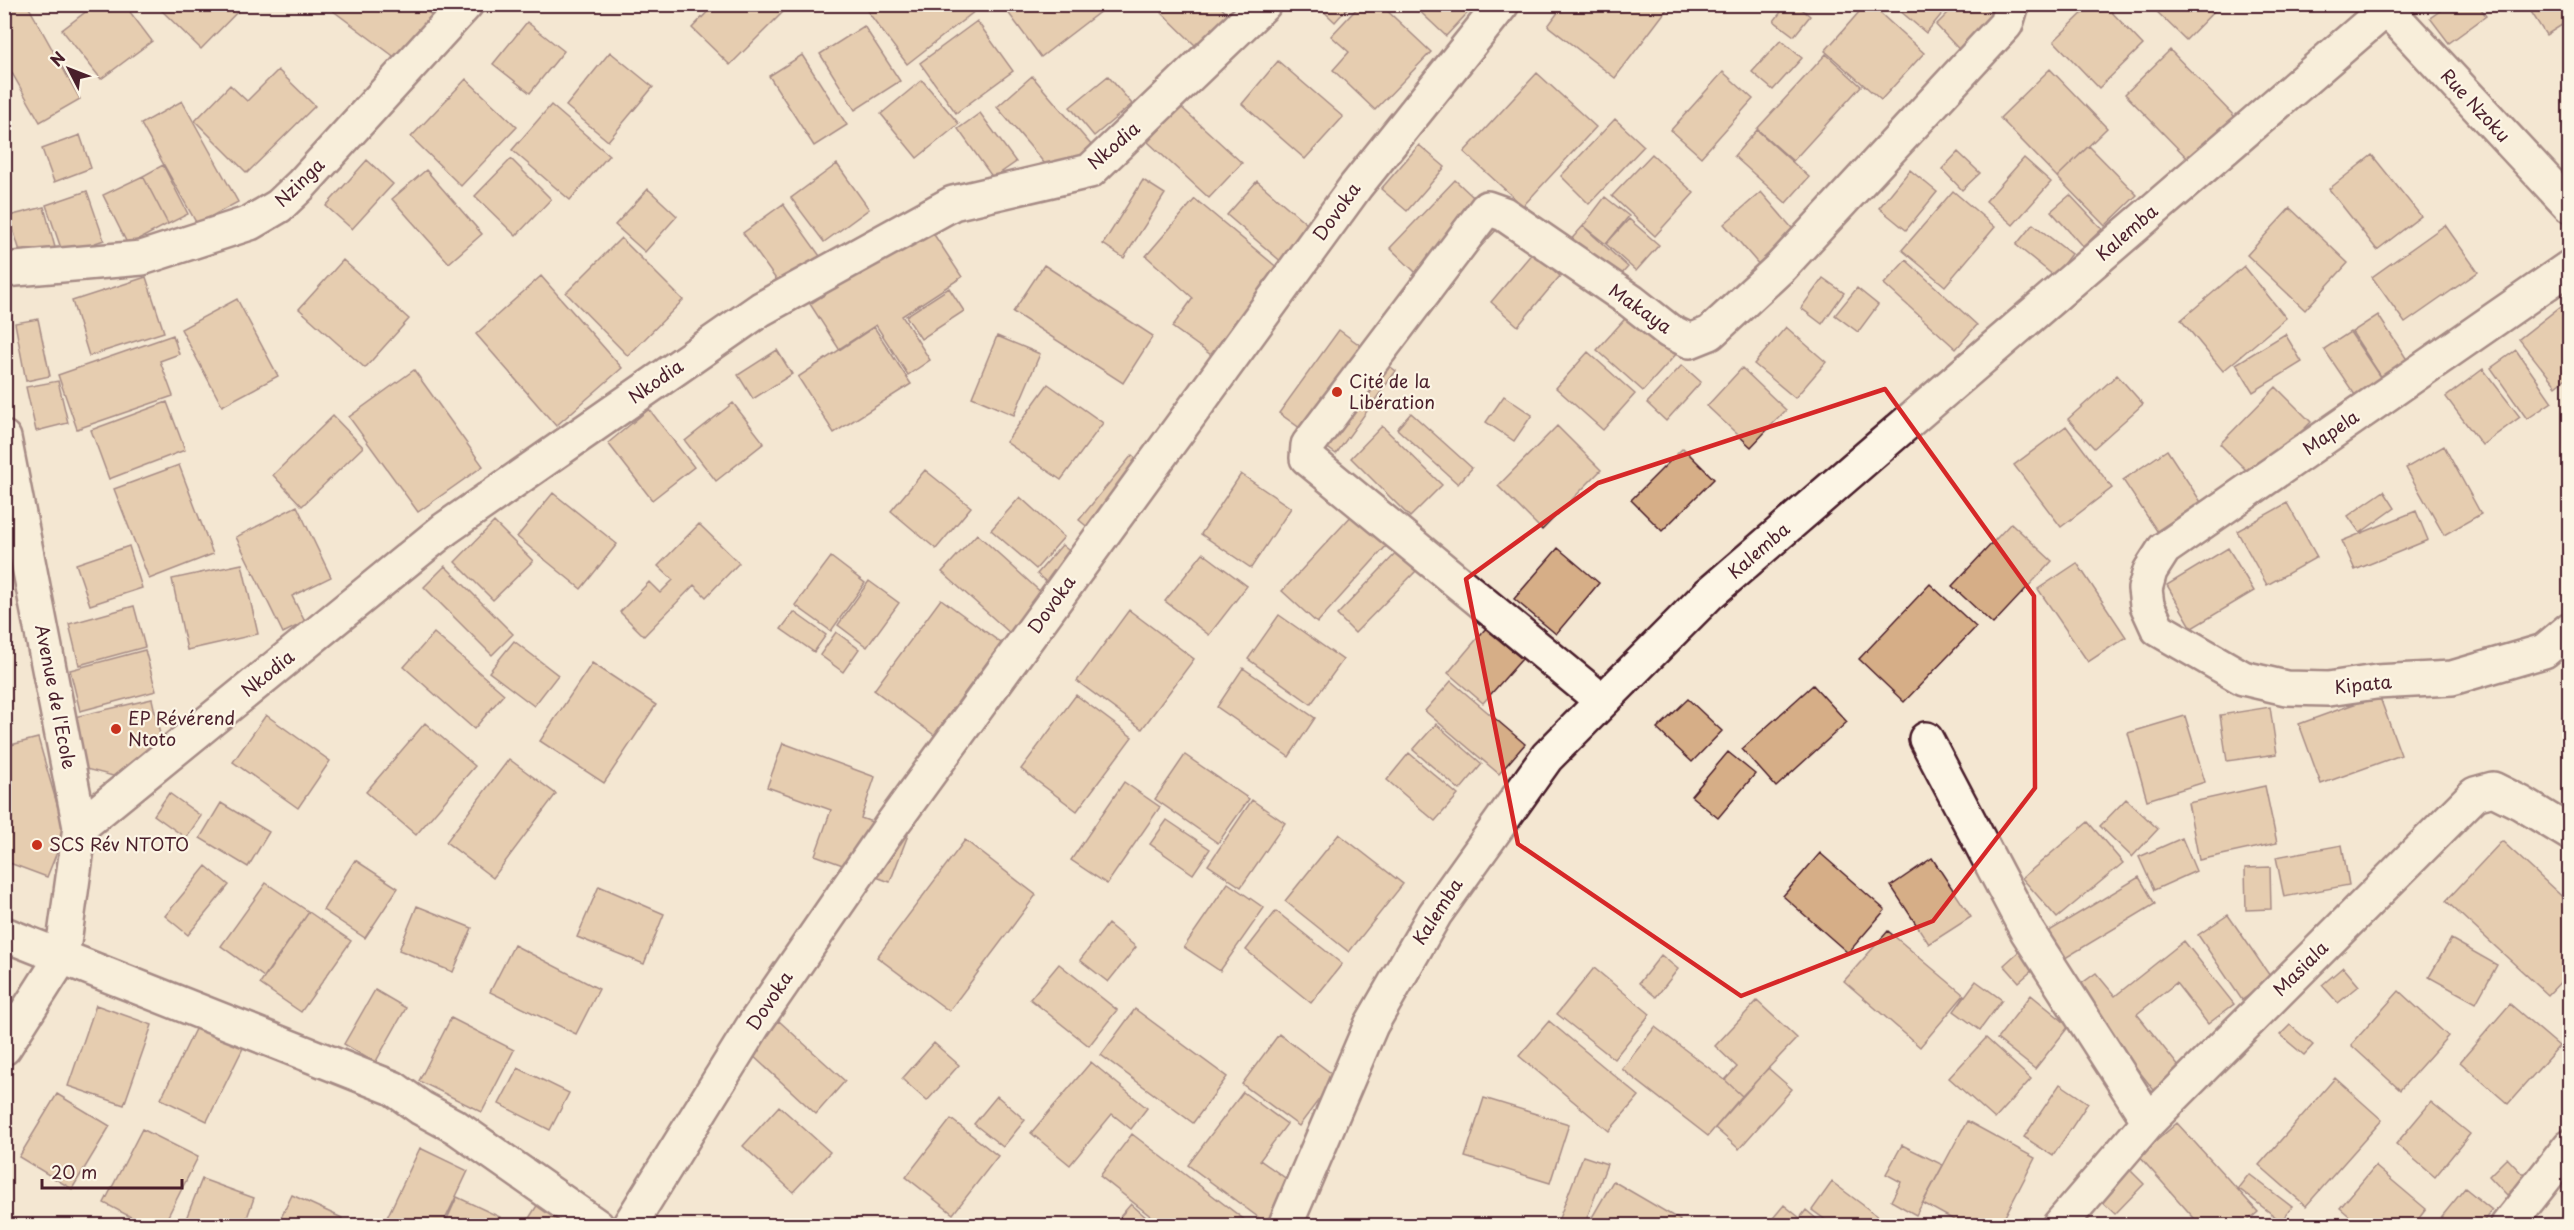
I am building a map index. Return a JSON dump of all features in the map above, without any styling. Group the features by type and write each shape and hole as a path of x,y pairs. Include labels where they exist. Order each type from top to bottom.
{"street":[{"name":"Nzinga","path":"4,270 142,258 250,223 279,206 301,185 466,4"},
{"name":"Nkodia","path":"80,827 445,529 761,309 953,202 1090,171 1264,4"},
{"name":"Dovoka","path":"629,1226 753,1026 890,827 1356,186 1502,4"},
{"name":"Makaya","path":"1602,701 1307,458 1308,445 1487,208 1504,214 1631,301 1669,331 1690,341 1710,333 1781,267 2006,24 2012,4"},
{"name":"Rue Nzoku","path":"2386,6 2564,190"},
{"name":"Kalemba","path":"1285,1226 1371,1025 1435,914 1547,757 1709,594 2386,6"},
{"name":"Mapela","path":"2158,629 2147,605 2145,589 2150,571 2164,549 2570,267"},
{"name":"Avenue de l'Ecole","path":"4,438 80,827 62,957"},
{"name":"Kipata","path":"2158,629 2243,678 2286,688 2328,689 2376,682 2452,678 2544,651 2570,629"},
{"path":"1926,739 2027,931 2149,1121"},
{"name":"Masiala","path":"2059,1226 2149,1121 2475,794 2493,789 2570,833"},
{"path":"4,934 393,1088 421,1108 456,1127 597,1226"},
{"path":"4,1048 62,957"},
{"path":"2507,1226 2570,1146"}],"highlighted area":[{"path":"1885,389 2034,596 2035,788 1933,921 1741,996 1518,844 1466,579 1598,483"}],"building":[{"path":"4,4 27,4 80,99 40,122 4,59"},
{"path":"96,4 124,4 152,41 101,79 62,30"},
{"path":"155,4 245,4 201,49"},
{"path":"324,4 417,4 438,20 404,64"},
{"path":"715,4 776,4 783,12 730,65 692,28"},
{"path":"862,4 984,4 907,64"},
{"path":"1016,4 1110,4 1041,57 1007,11"},
{"path":"1164,4 1218,4 1228,15 1197,47 1159,10"},
{"path":"1316,4 1351,4 1335,22"},
{"path":"1361,4 1380,4 1431,52 1375,110 1333,70 1349,52 1331,36"},
{"path":"1412,4 1476,4 1446,36"},
{"path":"1564,4 1671,4 1615,78 1548,26"},
{"path":"1787,4 1796,4 1810,16 1794,36 1774,21"},
{"path":"1866,4 1870,4 1924,53 1881,100 1825,51"},
{"path":"1892,4 1950,4 1926,33"},
{"path":"1957,4 1981,4 2004,28 1970,61 1936,25"},
{"path":"2092,4 2104,4 2143,45 2099,88 2054,41"},
{"path":"2149,4 2221,4 2186,40"},
{"path":"2450,4 2478,4 2486,16 2449,43 2430,18"},
{"path":"2526,4 2570,4 2570,20 2546,35"},
{"path":"977,21 1013,71 956,113 920,63"},
{"path":"527,22 564,51 530,93 493,64"},
{"path":"864,26 900,81 855,110 820,54"},
{"path":"1781,40 1802,58 1773,90 1752,72"},
{"path":"2170,50 2236,118 2191,162 2125,94"},
{"path":"610,52 653,87 608,141 566,106"},
{"path":"1826,54 1861,86 1793,161 1757,129"},
{"path":"802,55 847,125 814,146 769,76"},
{"path":"1278,61 1343,117 1305,159 1242,104"},
{"path":"2050,69 2107,128 2057,177 2000,118"},
{"path":"278,70 315,106 247,173 195,121 230,85 247,101"},
{"path":"1723,72 1753,99 1701,157 1671,130"},
{"path":"1537,73 1596,127 1523,206 1464,152"},
{"path":"1032,76 1092,146 1056,177 997,107"},
{"path":"1108,76 1132,104 1094,136 1070,107"},
{"path":"466,79 517,127 461,186 411,137"},
{"path":"922,80 959,124 917,158 881,114"},
{"path":"182,101 238,202 197,224 141,124"},
{"path":"551,105 609,155 570,200 512,150"},
{"path":"1181,107 1242,163 1209,198 1148,142"},
{"path":"980,113 1016,162 993,178 958,129"},
{"path":"1615,119 1644,146 1589,204 1561,176"},
{"path":"1757,130 1809,177 1786,203 1734,156"},
{"path":"80,135 91,168 54,182 42,149"},
{"path":"1419,145 1445,167 1407,211 1381,189"},
{"path":"2089,146 2137,195 2105,226 2057,177"},
{"path":"1958,152 1980,173 1962,190 1942,169"},
{"path":"1652,154 1694,193 1655,236 1612,196"},
{"path":"2372,155 2421,216 2377,250 2329,189"},
{"path":"2024,158 2051,182 2013,225 1986,201"},
{"path":"511,159 551,199 516,236 475,196"},
{"path":"367,160 393,184 352,229 326,206"},
{"path":"837,164 869,209 824,242 791,198"},
{"path":"163,165 188,214 168,224 143,176"},
{"path":"426,170 482,234 449,263 392,199"},
{"path":"1910,170 1937,192 1906,230 1879,208"},
{"path":"143,176 168,224 128,245 103,195"},
{"path":"1143,180 1165,194 1124,258 1103,244"},
{"path":"1455,180 1502,224 1437,293 1390,248"},
{"path":"1257,181 1314,230 1284,264 1227,215"},
{"path":"648,189 677,216 645,252 615,225"},
{"path":"87,191 104,240 63,254 46,205"},
{"path":"1953,191 1995,227 1945,286 1902,250"},
{"path":"1761,192 1816,256 1779,288 1724,224"},
{"path":"2070,195 2102,229 2083,247 2051,211"},
{"path":"1605,197 1629,216 1606,244 1583,226"},
{"path":"1195,199 1279,269 1214,357 1172,327 1193,298 1146,256"},
{"path":"783,204 820,256 780,285 743,233"},
{"path":"44,207 56,251 23,261 9,216"},
{"path":"2290,208 2348,263 2305,310 2247,255"},
{"path":"1629,219 1659,245 1636,271 1606,244"},
{"path":"2033,224 2071,254 2054,276 2016,245"},
{"path":"2445,225 2478,272 2405,323 2372,277"},
{"path":"1583,226 1628,267 1613,284 1568,243"},
{"path":"929,227 962,277 902,316 930,360 908,375 876,325 839,349 810,304"},
{"path":"621,238 683,300 628,356 566,293"},
{"path":"1533,252 1560,276 1518,326 1491,302"},
{"path":"343,260 409,319 365,368 299,309"},
{"path":"1906,260 1977,325 1956,349 1884,284"},
{"path":"1044,265 1153,336 1123,383 1013,312"},
{"path":"2244,266 2286,318 2223,371 2181,320"},
{"path":"541,276 622,368 556,426 476,334"},
{"path":"146,277 164,332 89,356 72,301"},
{"path":"1823,278 1844,293 1822,324 1801,308"},
{"path":"949,288 964,311 921,339 906,316"},
{"path":"1857,288 1878,305 1858,332 1835,315"},
{"path":"237,299 278,376 222,406 181,329"},
{"path":"1641,301 1687,342 1643,391 1597,350"},
{"path":"2565,303 2570,308 2570,375 2556,386 2519,339"},
{"path":"2378,315 2408,361 2382,378 2352,332"},
{"path":"38,319 50,376 26,381 15,323"},
{"path":"874,327 911,384 834,433 798,377"},
{"path":"1786,327 1826,362 1795,398 1754,364"},
{"name":"Cité de la Libération","path":"1339,330 1396,371 1336,454 1279,413"},
{"path":"2350,332 2382,380 2357,398 2324,349"},
{"path":"2285,334 2302,362 2253,392 2236,364"},
{"path":"173,335 179,354 160,361 173,396 77,429 58,375"},
{"path":"997,336 1040,354 1014,415 972,397"},
{"path":"777,350 792,374 753,399 738,375"},
{"path":"2516,350 2552,402 2527,419 2491,368"},
{"path":"1588,352 1635,394 1603,430 1556,388"},
{"path":"1682,365 1701,382 1666,421 1647,403"},
{"path":"1742,368 1786,410 1751,447 1707,406"},
{"path":"2483,369 2520,417 2482,445 2446,397"},
{"path":"414,370 483,466 418,512 349,417"},
{"path":"2117,375 2143,404 2094,448 2068,419"},
{"path":"58,381 68,423 36,431 26,387"},
{"path":"1048,384 1103,423 1061,480 1006,442"},
{"path":"2276,387 2311,422 2255,479 2220,444"},
{"path":"1504,396 1532,415 1514,441 1486,422"},
{"path":"167,402 185,450 109,479 91,430"},
{"path":"733,403 764,443 716,481 685,441"},
{"path":"649,409 694,467 652,500 608,443"},
{"path":"1411,413 1472,468 1458,484 1397,429"},
{"path":"333,416 363,447 302,506 273,475"},
{"path":"1382,426 1442,485 1410,517 1351,458"},
{"path":"1557,426 1601,470 1542,530 1498,486"},
{"path":"2066,426 2112,488 2061,527 2014,465"},
{"path":"2444,446 2481,514 2444,535 2406,468"},
{"path":"1683,448 1714,479 1662,531 1631,500"},
{"path":"2167,450 2201,502 2157,531 2123,480"},
{"path":"1132,455 1159,478 1107,543 1079,520"},
{"path":"179,465 213,554 149,579 114,489"},
{"path":"925,470 971,507 936,549 891,511"},
{"path":"1241,474 1291,508 1251,568 1201,534"},
{"path":"2384,491 2395,508 2360,533 2348,516"},
{"path":"553,493 617,544 581,589 517,537"},
{"path":"1020,497 1064,537 1036,569 991,530"},
{"path":"2287,503 2317,557 2267,585 2237,531"},
{"path":"297,506 331,577 292,596 305,622 283,633 236,537"},
{"path":"2416,511 2428,540 2355,570 2342,541"},
{"path":"1354,513 1388,544 1317,623 1282,591"},
{"path":"494,522 533,561 493,600 455,562"},
{"path":"2011,523 2052,561 1993,624 1952,586"},
{"path":"699,524 739,563 706,597 694,585 644,636 620,612 649,582 660,593 673,580 658,566"},
{"path":"977,534 1045,596 1011,634 942,572"},
{"path":"1062,545 1089,567 1064,597 1037,574"},
{"path":"129,546 142,588 90,605 76,564"},
{"path":"1558,548 1599,583 1556,634 1514,599"},
{"path":"2228,548 2254,591 2192,628 2167,585"},
{"path":"1399,550 1419,568 1355,633 1337,615"},
{"path":"1203,553 1247,586 1209,635 1165,601"},
{"path":"831,557 865,583 831,631 795,605"},
{"path":"2077,563 2126,637 2088,662 2038,589"},
{"path":"242,564 258,634 187,650 172,579"},
{"path":"445,566 513,634 492,655 424,587"},
{"path":"869,581 899,603 867,647 838,625"},
{"path":"1930,584 1976,627 1904,702 1859,659"},
{"path":"941,599 1001,643 934,735 874,690"},
{"path":"134,606 145,647 79,665 69,624"},
{"path":"1129,610 1194,659 1142,729 1077,681"},
{"path":"794,612 826,635 814,652 781,629"},
{"path":"1279,615 1343,660 1311,704 1248,659"},
{"path":"1486,628 1522,659 1483,703 1448,673"},
{"path":"836,632 859,649 843,672 820,655"},
{"path":"434,633 504,694 474,729 404,667"},
{"path":"514,641 558,675 534,706 489,672"},
{"path":"145,650 156,691 80,711 70,670"},
{"path":"592,663 656,705 604,783 540,741"},
{"path":"1243,668 1315,718 1289,757 1217,707"},
{"path":"1451,681 1525,744 1499,774 1425,711"},
{"path":"1813,685 1847,722 1776,787 1742,749"},
{"path":"1076,695 1132,737 1077,811 1021,769"},
{"path":"2379,695 2401,755 2321,784 2299,724"},
{"name":"EP Révérend Ntoto","path":"152,699 161,739 113,776 82,768 70,718"},
{"path":"1688,699 1722,731 1692,762 1657,729"},
{"path":"2270,707 2277,754 2227,761 2220,715"},
{"path":"266,715 330,761 298,808 233,762"},
{"path":"2185,716 2205,782 2147,800 2128,733"},
{"path":"425,723 475,766 416,835 366,792"},
{"path":"1436,724 1482,764 1460,790 1413,750"},
{"path":"38,738 65,832 47,877 4,861 4,762 11,745"},
{"path":"783,743 875,777 861,818 908,835 890,882 815,855 831,810 767,787"},
{"path":"1728,752 1755,774 1718,818 1691,796"},
{"path":"1409,753 1458,795 1435,821 1387,780"},
{"path":"1185,755 1249,799 1218,843 1155,799"},
{"path":"509,759 556,794 493,878 446,842"},
{"path":"1124,782 1160,807 1107,884 1071,860"},
{"path":"2265,786 2277,843 2199,860 2188,803"},
{"path":"169,793 201,816 186,838 154,815"},
{"path":"2126,799 2158,829 2132,857 2100,826"},
{"path":"1252,800 1285,823 1241,887 1208,865"},
{"path":"221,803 269,832 248,867 200,838"},
{"path":"1167,820 1210,849 1193,874 1150,844"},
{"path":"2088,822 2123,863 2057,918 2022,878"},
{"path":"1339,834 1403,884 1349,952 1285,901"},
{"path":"2182,838 2196,871 2154,890 2139,857"},
{"path":"965,840 1036,895 949,1011 877,957"},
{"path":"2502,841 2570,904 2570,972 2548,995 2446,901"},
{"path":"2342,845 2349,885 2284,897 2276,857"},
{"path":"1820,853 1885,910 1848,953 1783,896"},
{"path":"1932,858 1971,917 1929,944 1891,886"},
{"path":"355,860 398,888 365,938 323,910"},
{"path":"206,866 229,885 188,935 165,916"},
{"path":"2270,867 2271,909 2246,910 2245,868"},
{"path":"2139,877 2155,904 2062,960 2046,933"},
{"path":"266,883 309,912 264,977 221,946"},
{"path":"1228,883 1264,908 1220,971 1184,947"},
{"path":"599,886 664,914 644,964 577,937"},
{"path":"417,906 472,928 453,972 399,950"},
{"path":"1276,911 1342,964 1311,1003 1246,950"},
{"path":"309,912 351,941 301,1012 260,984"},
{"path":"2228,915 2272,979 2242,1000 2198,935"},
{"path":"1108,924 1136,947 1108,982 1080,960"},
{"path":"1888,931 1964,995 1920,1047 1844,981"},
{"path":"2451,939 2497,965 2476,1003 2429,977"},
{"path":"2184,941 2234,1004 2208,1024 2176,983 2137,1014 2184,1073 2157,1094 2074,989 2096,973 2115,996"},
{"path":"2027,944 2043,961 2019,982 2004,965"},
{"path":"514,945 599,989 576,1034 490,992"},
{"path":"1661,955 1678,969 1656,997 1639,983"},
{"path":"1059,964 1117,1010 1089,1046 1030,999"},
{"path":"2343,967 2359,986 2338,1003 2322,985"},
{"path":"1594,968 1650,1014 1614,1059 1557,1014"},
{"path":"1976,981 2002,1000 1980,1030 1954,1011"},
{"path":"375,990 406,1008 375,1063 344,1044"},
{"path":"2399,991 2448,1036 2400,1090 2351,1045"},
{"path":"2031,995 2069,1026 2035,1069 1997,1039"},
{"path":"1757,1001 1797,1038 1742,1096 1725,1080 1737,1067 1715,1046"},
{"path":"2510,1004 2559,1046 2508,1104 2460,1062"},
{"path":"96,1005 152,1025 124,1105 68,1086"},
{"path":"1135,1009 1227,1077 1193,1123 1101,1055"},
{"path":"451,1018 514,1050 482,1112 419,1081"},
{"path":"779,1021 845,1081 816,1114 750,1053"},
{"path":"1549,1021 1639,1096 1609,1131 1519,1056"},
{"path":"197,1025 243,1048 207,1121 161,1099"},
{"path":"2290,1025 2313,1045 2304,1055 2280,1035"},
{"path":"1655,1027 1725,1080 1742,1096 1708,1136 1622,1069"},
{"path":"1279,1034 1336,1077 1299,1126 1242,1084"},
{"path":"1986,1038 2031,1079 1995,1119 1949,1078"},
{"path":"934,1043 959,1065 927,1101 902,1079"},
{"path":"1091,1062 1147,1108 1131,1129 1112,1114 1070,1165 1031,1133"},
{"path":"518,1068 569,1093 550,1130 499,1104"},
{"path":"1768,1068 1792,1089 1739,1149 1715,1128"},
{"path":"2335,1078 2382,1120 2306,1206 2259,1165"},
{"path":"2060,1084 2088,1103 2053,1156 2024,1137"},
{"path":"1243,1092 1287,1124 1260,1160 1295,1185 1266,1223 1188,1165"},
{"path":"57,1094 110,1126 72,1189 19,1157"},
{"path":"997,1096 1025,1120 1003,1147 974,1124"},
{"path":"1484,1098 1569,1124 1550,1183 1465,1157"},
{"path":"2431,1102 2470,1134 2435,1177 2396,1144"},
{"path":"779,1106 830,1152 793,1192 743,1146"},
{"path":"951,1119 998,1156 953,1214 906,1177"},
{"path":"1967,1121 2035,1158 2000,1226 1965,1226 1923,1203"},
{"path":"2177,1123 2258,1212 2242,1226 2201,1226 2139,1156"},
{"path":"142,1129 198,1157 163,1226 148,1226 104,1203"},
{"path":"1132,1134 1250,1224 1249,1226 1163,1226 1100,1176"},
{"path":"1902,1145 1943,1165 1916,1215 1891,1201 1901,1182 1886,1174"},
{"path":"420,1148 468,1171 442,1226 388,1226 384,1224"},
{"path":"1583,1156 1607,1164 1584,1226 1569,1226 1558,1221"},
{"path":"2507,1158 2525,1177 2507,1195 2489,1176"},
{"path":"2125,1165 2144,1184 2115,1214 2096,1196"},
{"path":"2375,1166 2426,1209 2413,1226 2361,1226 2340,1208"},
{"path":"2249,1174 2292,1207 2281,1221 2238,1188"},
{"path":"202,1179 254,1198 244,1226 183,1226"},
{"path":"1613,1181 1680,1220 1677,1226 1587,1226"},
{"path":"1832,1182 1891,1226 1834,1226 1812,1210"},
{"path":"2465,1188 2492,1210 2480,1226 2434,1226"},
{"path":"292,1195 342,1218 339,1226 277,1226"},
{"path":"457,1197 500,1217 496,1226 444,1226"},
{"path":"538,1204 572,1226 524,1226"},
{"path":"1131,1204 1156,1226 1112,1226"},
{"path":"1784,1205 1800,1218 1806,1210 1825,1226 1769,1226 1768,1224"}],"place":[{"name":"Cité de la Libération","path":"1337,392"},
{"name":"EP Révérend Ntoto","path":"116,729"},
{"name":"SCS Rév NTOTO","path":"37,845"}]}
